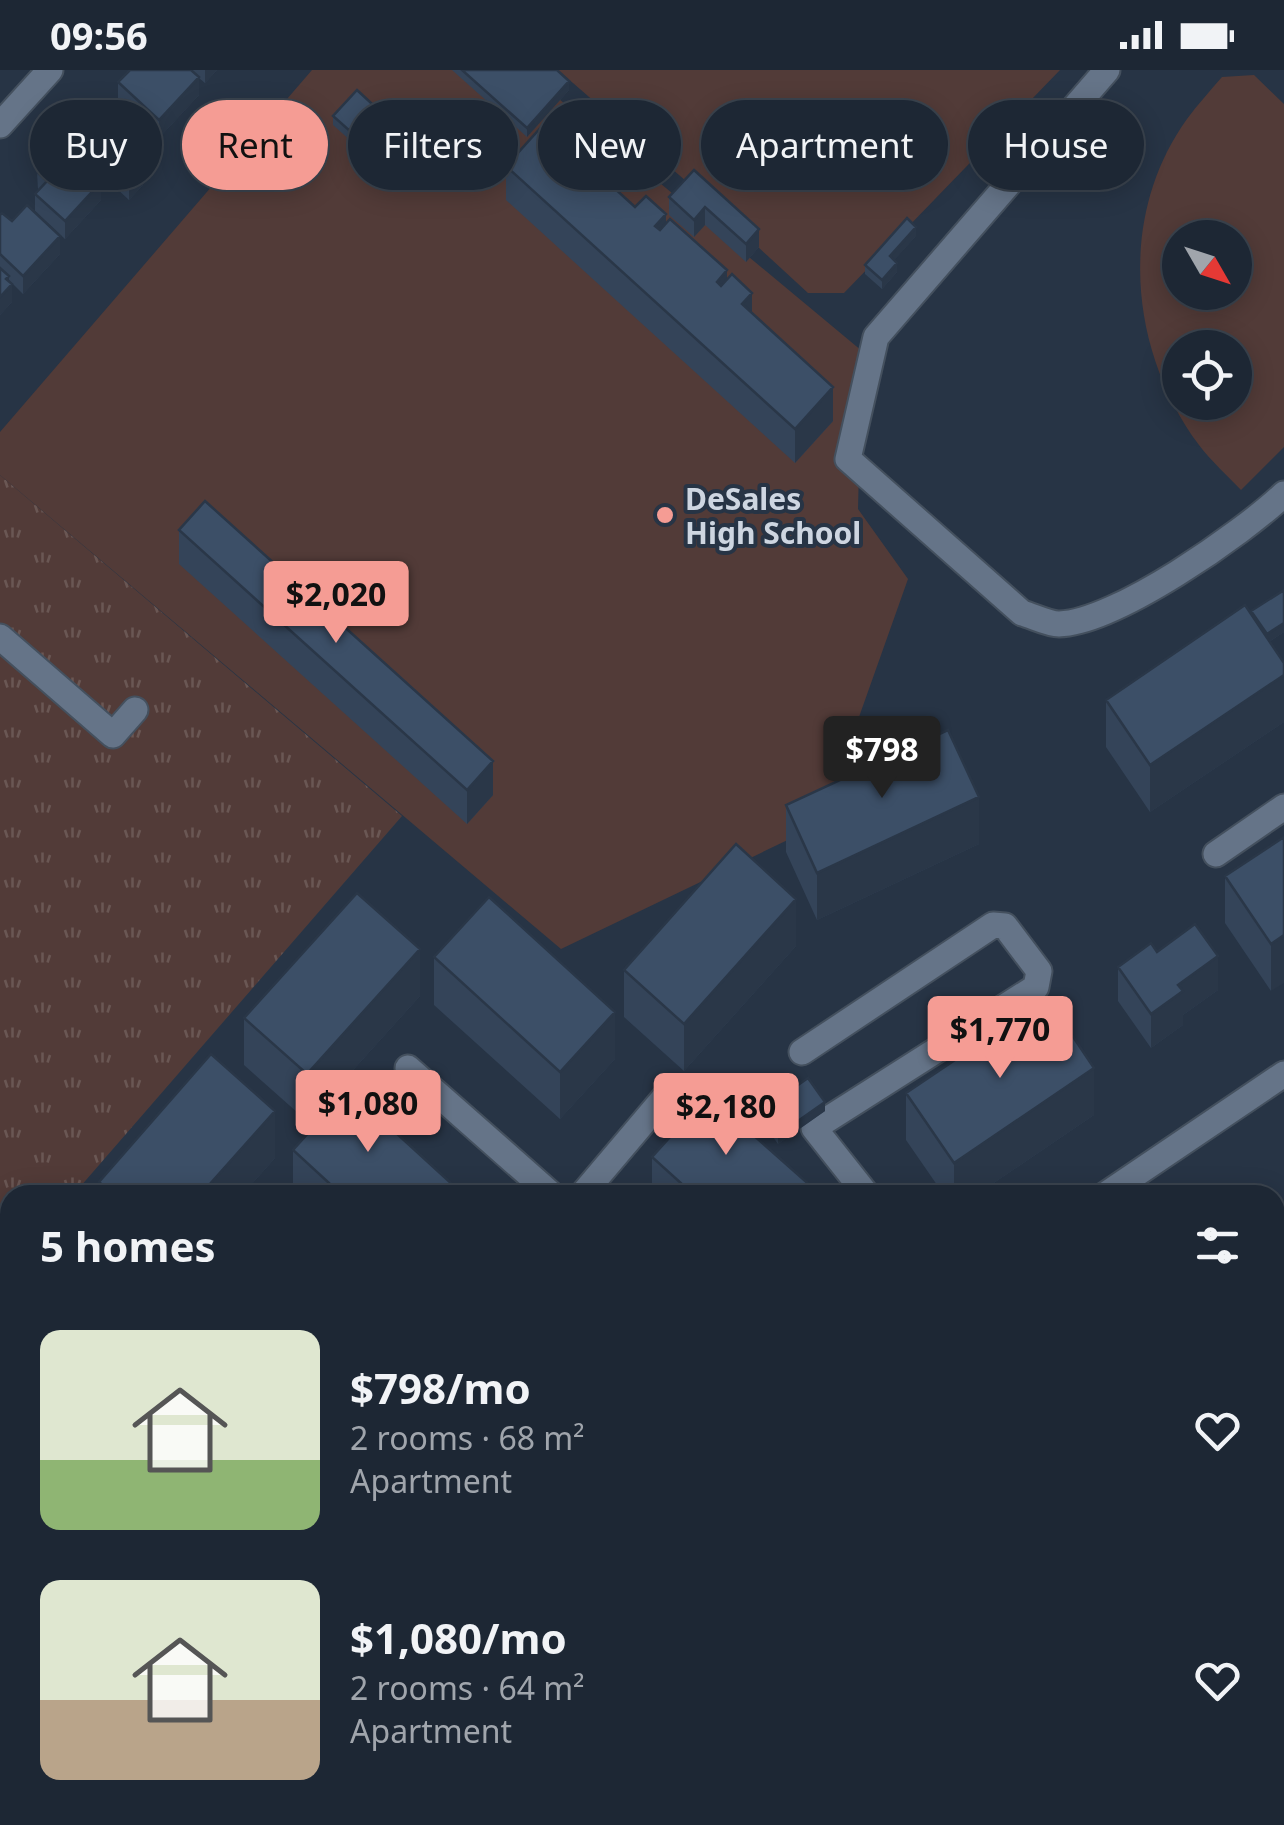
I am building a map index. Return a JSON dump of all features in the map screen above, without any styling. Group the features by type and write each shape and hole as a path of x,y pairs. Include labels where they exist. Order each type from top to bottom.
{"street":[{"path":"0,125 50,70"},
{"path":"1107,70 876,337 848,459 1022,613 1058,624 1118,608 1184,568 1284,494"},
{"path":"0,637 113,735 135,710"},
{"path":"1216,854 1284,807"},
{"path":"802,1052 994,925 1005,926 1039,971 1036,986 814,1128 859,1185"},
{"path":"408,1068 541,1185"},
{"path":"1120,1185 1284,1074"},
{"path":"590,1185 664,1098"}],"green space":[{"path":"312,70 524,70 560,100 538,100 538,190 668,190 862,351 858,509 908,579 821,824 561,949 0,475 0,432 209,190 328,190 328,100 286,100"},
{"path":"558,70 1060,70 1031,100 968,100 968,165 948,186 948,100 701,100 701,190 944,190 844,293 808,293 681,177 681,100 593,100"},
{"path":"1254,75 1284,104 1284,447 1241,490 1204,451 1184,420 1252,420 1252,330 1162,330 1162,377 1146,326 1140,283 1142,240 1150,198 1165,157 1187,119 1222,77"},
{"path":"0,475 402,816 82,1185 0,1185"}],"building":[{"path":"130,70 191,70 199,77 162,117 162,100 137,100 118,82"},
{"path":"462,70 557,70 569,81 552,100 538,100 538,116 527,128 518,120 518,100 496,100"},
{"path":"357,90 368,100 348,100 348,129 333,116"},
{"path":"538,131 538,190 616,190 635,207 646,196 666,214 655,226 660,230 670,219 727,270 717,282 721,286 732,274 752,293 742,304 833,387 795,429 518,177 518,153"},
{"path":"694,170 701,176 701,190 716,190 759,229 746,244 705,207 694,220 669,197 681,190 681,184"},
{"path":"39,190 94,190 65,221 35,194"},
{"path":"27,205 60,236 23,276 0,254 0,215 12,221"},
{"path":"907,218 916,227 890,256 897,263 882,280 865,265"},
{"path":"0,268 12,284 0,297"},
{"path":"205,501 493,761 467,790 179,530"},
{"path":"1284,590 1284,623 1267,634 1251,611"},
{"path":"1245,605 1284,663 1284,675 1150,765 1106,700"},
{"path":"948,730 979,797 817,873 786,805"},
{"path":"1284,837 1284,935 1271,944 1225,876"},
{"path":"736,844 796,899 684,1024 624,970"},
{"path":"357,893 420,949 307,1074 244,1018"},
{"path":"489,897 615,1012 560,1072 434,957"},
{"path":"1195,924 1218,956 1178,985 1183,991 1151,1014 1118,967 1151,943 1157,952"},
{"path":"1047,998 1094,1068 954,1163 906,1093"},
{"path":"211,1054 275,1111 209,1185 99,1182"},
{"path":"808,1078 825,1102 778,1135 761,1111"},
{"path":"348,1089 453,1185 331,1185 293,1150"},
{"path":"708,1095 810,1185 683,1185 652,1157"}],"place":[{"name":"DeSales High School","path":"665,515"}]}
